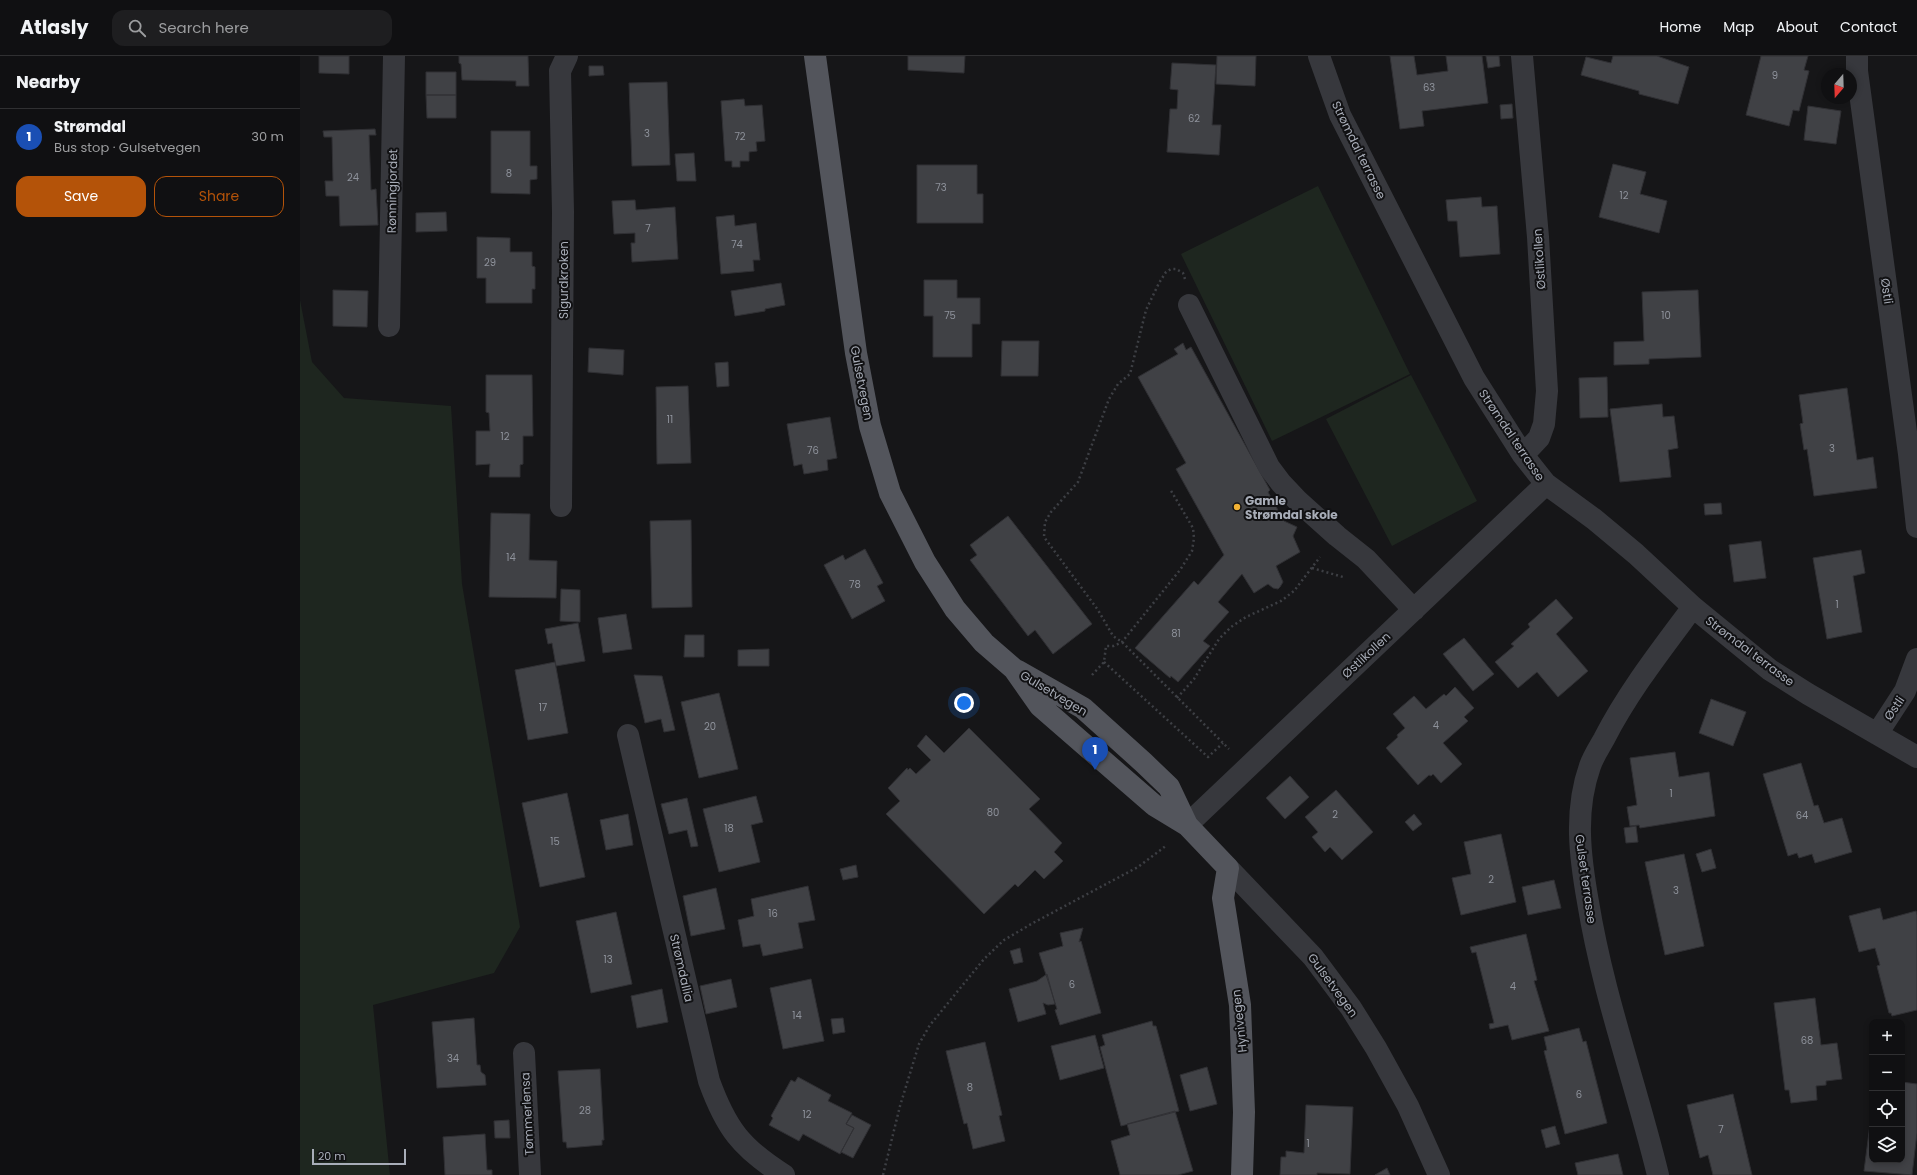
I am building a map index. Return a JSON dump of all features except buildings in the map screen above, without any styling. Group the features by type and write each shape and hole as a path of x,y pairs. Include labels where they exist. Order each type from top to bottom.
{"main road":[{"name":"Gulsetvegen","path":"815,56 856,353 870,426 890,493 925,562 955,609 984,643 1014,669 1040,706 1154,805 1187,825 1228,868"},
{"name":"Hynivegen","path":"1228,868 1223,898 1240,1005 1244,1105 1242,1175"}],"street":[{"name":"Rønningjordet","path":"389,326 394,56"},
{"name":"Sigurdkroken","path":"561,506 563,212 560,72 567,56"},
{"name":"Strømdal terrasse","path":"1318,56 1340,115 1470,371 1523,455 1546,484 1594,519 1630,549 1693,607 1770,670 1917,757"},
{"name":"Østlikollen","path":"1522,56 1539,245 1547,391 1544,424 1539,438 1523,455"},
{"name":"Østli","path":"1857,56 1857,71 1908,446 1917,527"},
{"path":"1189,305 1269,467 1281,483 1337,536 1366,560 1414,610"},
{"name":"Østlikollen","path":"1187,825 1546,484"},
{"name":"Gulset terrasse","path":"1658,1175 1607,994 1590,915 1581,863 1579,828 1582,797 1590,766 1614,719 1640,678 1693,607"},
{"name":"Østli","path":"1877,734 1905,691 1917,659"},
{"name":"Strømdallia","path":"628,735 698,1041 711,1087 718,1106 728,1125 741,1143 761,1160 784,1175"},
{"name":"Gulsetvegen","path":"1228,868 1313,957 1351,1008 1376,1048 1408,1106 1439,1175"},
{"name":"Tømmerlensa","path":"524,1053 530,1175"}],"path":[{"path":"1189,305 1183,273 1176,269 1171,269 1166,272 1158,283 1146,310 1130,374 1118,384 1109,399 1078,482 1051,512 1045,522 1044,537 1098,610 1113,636 1122,642 1248,767"},
{"path":"1092,675 1104,662 1106,646 1114,646 1122,642 1180,570 1192,551 1194,538 1193,528 1170,489"},
{"path":"1177,698 1194,680 1219,639 1231,627 1246,617 1281,601 1294,591 1324,552"},
{"path":"1104,662 1208,757 1223,743"},
{"path":"883,1175 902,1098 919,1044 930,1025 984,959 1004,940 1033,922 1138,868 1161,852 1187,825"}],"shaded area":[{"path":"1318,186 1410,374 1272,441 1181,254"},
{"path":"300,300 312,362 344,398 451,406 462,584 520,927 494,973 373,1005 390,1175 300,1175"},
{"path":"1411,375 1477,501 1392,546 1326,419"}],"place":[{"name":"Gamle Strømdal skole","path":"1237,507"},
{"name":"Strømdal","path":"1095,770"}]}
